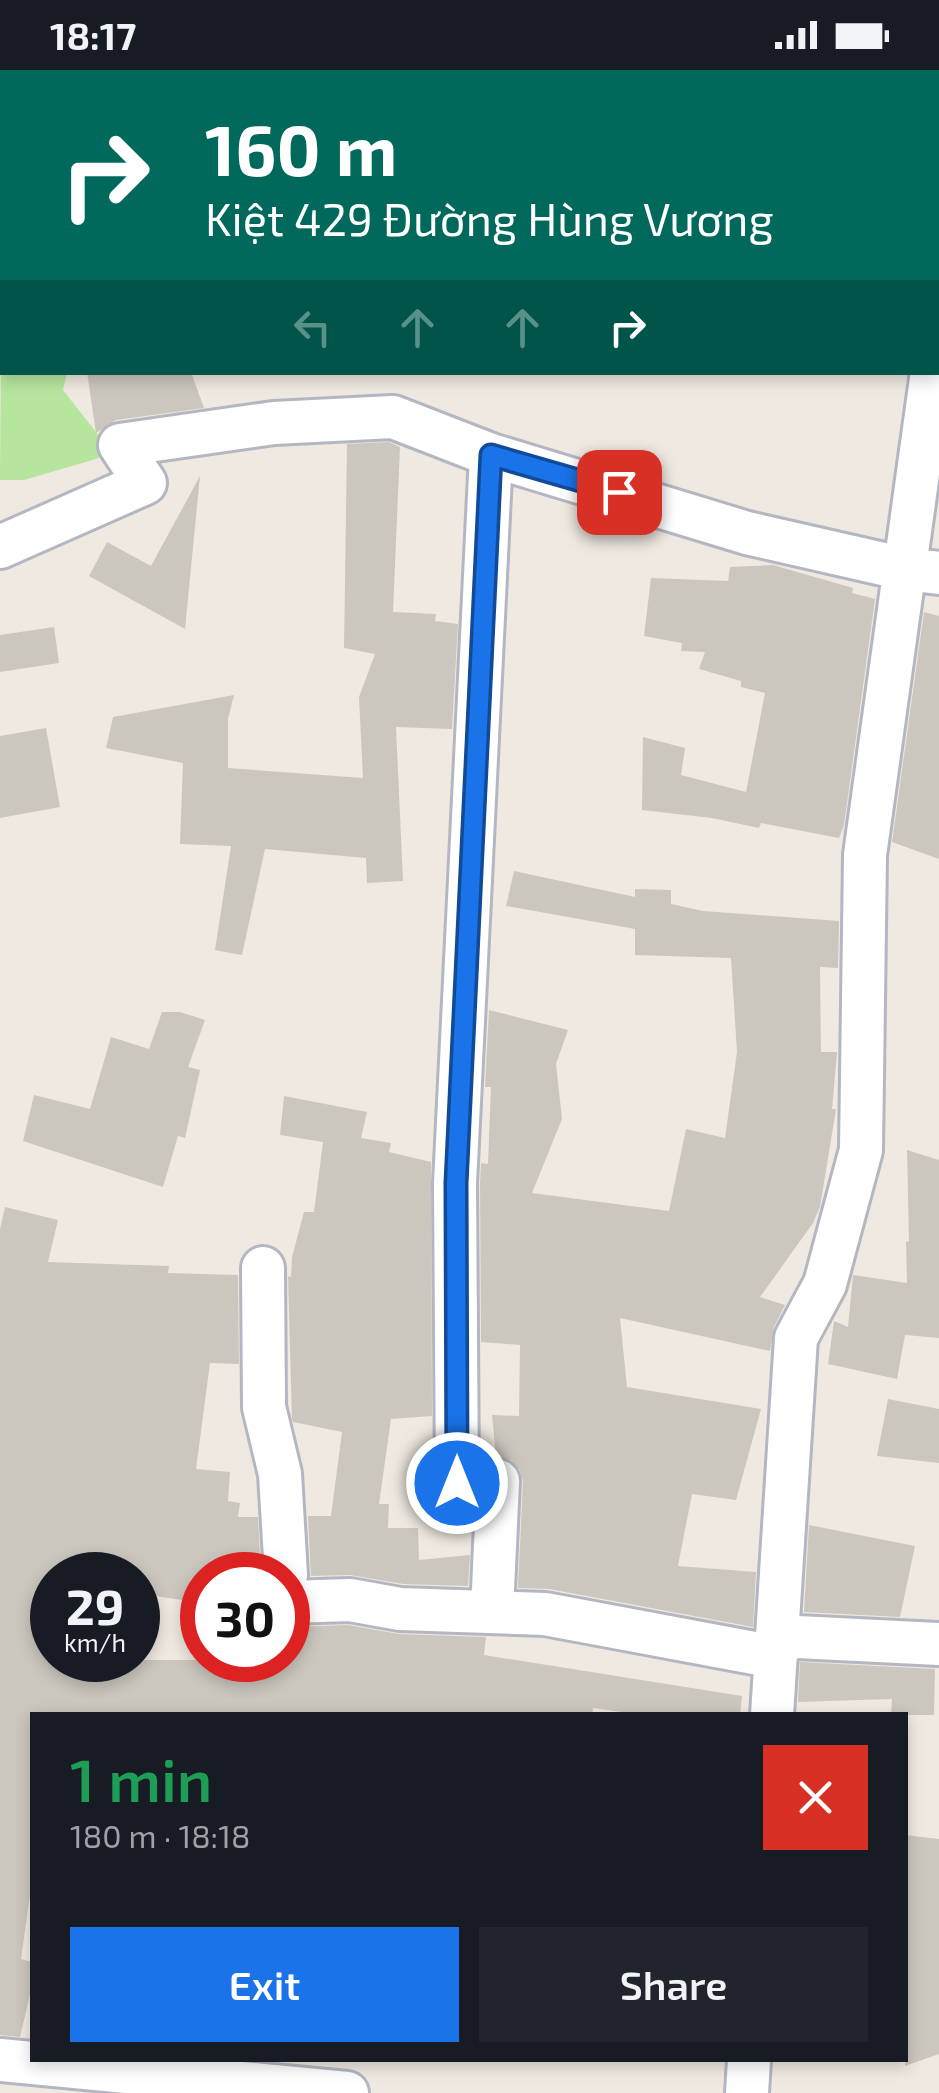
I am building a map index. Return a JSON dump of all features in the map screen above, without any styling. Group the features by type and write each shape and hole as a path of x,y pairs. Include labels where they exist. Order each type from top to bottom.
{"street":[{"path":"772,1712 796,1338 824,1284 861,1150 866,854 922,571 932,375"},
{"path":"0,547 144,484 120,446 274,422 393,417 491,455 747,533 922,571"},
{"path":"491,455 456,1183 456,1281 457,1483 498,1481 492,1611"},
{"path":"263,1268 264,1408 280,1474 285,1552"},
{"path":"310,1601 350,1600 400,1609 546,1614 776,1646 939,1644"},
{"path":"0,2060 347,2093"},
{"path":"747,2093 749,2062"}],"green space":[{"path":"1,375 67,375 63,390 99,436 120,445 96,459 24,480 0,480"}],"building":[{"path":"87,375 192,375 204,408 116,420 96,433"},
{"path":"389,442 400,447 393,612 436,614 435,621 458,624 452,729 396,727 403,881 367,883 366,858 265,849 242,955 215,950 231,846 180,844 183,763 106,748 113,717 234,695 228,719 228,768 363,778 359,697 375,654 344,648 347,444"},
{"path":"200,476 185,629 89,576 107,542 151,566"},
{"path":"773,565 853,588 852,593 875,599 844,825 839,838 761,823 759,828 642,810 643,737 685,748 681,775 746,792 765,693 741,687 741,681 699,669 705,652 681,651 682,643 644,636 651,578 728,581 730,567"},
{"path":"924,612 939,616 939,859 892,842"},
{"path":"54,627 59,663 0,672 0,635"},
{"path":"46,728 60,807 0,818 0,736"},
{"path":"514,871 635,897 635,889 671,890 671,904 703,911 839,921 838,968 820,967 821,1052 837,1052 832,1109 836,1109 820,1207 813,1223 760,1297 785,1305 774,1327 770,1351 620,1318 627,1387 761,1409 736,1500 692,1494 678,1566 756,1572 753,1627 549,1589 518,1588 523,1481 511,1460 496,1456 492,1415 519,1416 520,1345 481,1342 480,1184 481,1163 488,1164 491,1087 485,1087 489,1010 568,1030 556,1064 562,1119 532,1193 669,1211 686,1129 725,1138 737,1052 731,958 635,955 635,929 506,906"},
{"path":"162,1012 180,1012 205,1020 188,1067 200,1070 185,1138 178,1136 163,1187 23,1141 34,1095 90,1109 111,1037 149,1049"},
{"path":"284,1096 367,1112 361,1138 391,1143 389,1152 431,1162 432,1416 391,1419 379,1504 389,1504 388,1528 418,1528 419,1560 470,1555 468,1586 403,1584 350,1575 311,1576 308,1516 331,1516 342,1432 293,1422 288,1276 291,1277 304,1212 314,1212 323,1142 280,1135"},
{"path":"907,1150 939,1160 939,1338 905,1335 897,1379 828,1364 834,1321 848,1327 853,1275 907,1283"},
{"path":"5,1207 58,1220 48,1262 169,1266 168,1273 238,1275 239,1364 210,1363 196,1469 230,1472 228,1501 240,1503 238,1517 258,1517 260,1552 180,1552 180,1600 160,1597 160,1552 30,1552 30,1682 160,1682 160,1660 180,1660 180,1682 310,1682 310,1626 348,1625 399,1634 486,1637 484,1655 742,1696 740,1712 622,1712 593,1708 592,1712 30,1712 30,1895 21,1959 30,1961 30,1994 20,2037 0,2035 0,1229"},
{"path":"888,1399 939,1409 939,1463 877,1456"},
{"path":"809,1525 915,1546 900,1617 804,1612"},
{"path":"800,1662 935,1669 934,1715 891,1712 892,1699 798,1702"},
{"path":"908,1835 939,1839 939,2054 905,2066"}],"route":[{"path":"457,1483 456,1183 491,455 619,492"}]}
